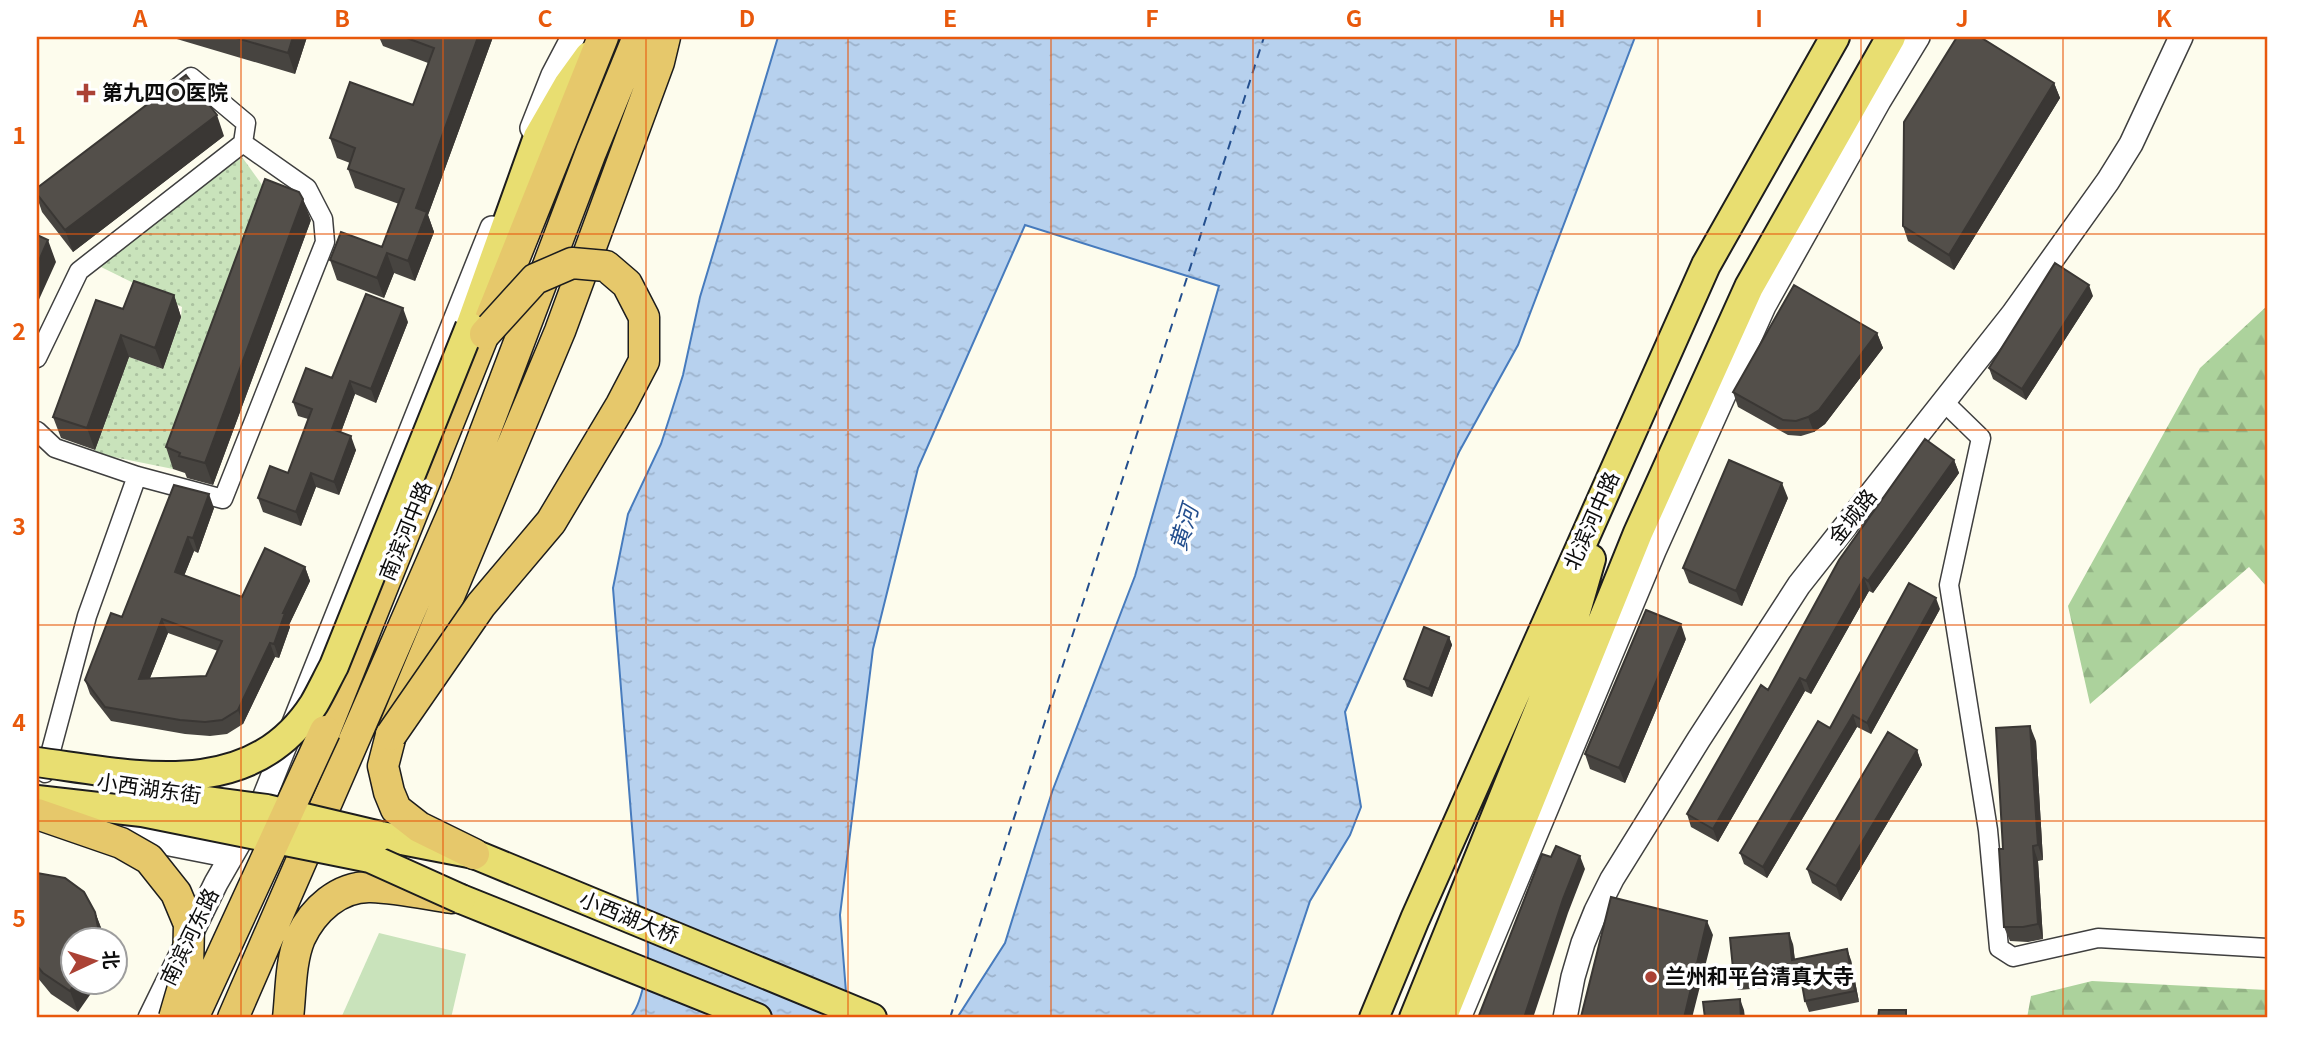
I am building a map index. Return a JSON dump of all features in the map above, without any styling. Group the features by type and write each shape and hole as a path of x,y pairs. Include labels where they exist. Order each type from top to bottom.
{"highway":[{"name":"南滨河中路","path":"195,1018 326,732 477,330 603,37"},
{"name":"南滨河中路","path":"233,1018 465,485 591,152 638,37"},
{"path":"474,854 419,827 396,809 383,766 391,735 560,331 662,49"},
{"path":"391,735 481,605 551,522 644,361 644,317 627,284 606,266 572,263 535,279 477,330"},
{"path":"37,815 130,848 149,859 176,893 189,924 188,970 174,1018"},
{"path":"288,1018 294,963 300,938 319,911 333,897 356,888 371,887 461,899"},
{"path":"265,1018 294,963"}],"main road":[{"name":"北滨河中路","path":"1374,1018 1415,919 1706,265 1835,37"},
{"path":"1442,1018 1638,533 1749,286 1891,37"},
{"path":"40,774 173,778 214,773 246,763 292,731 313,706 334,666 477,330"},
{"path":"1414,1018 1569,635 1620,459"},
{"path":"40,774 142,812 370,858 461,899 757,1018"},
{"name":"小西湖大桥","path":"40,774 267,809 381,836 474,854 872,1018"}],"street":[{"name":"南滨河中路","path":"232,856 262,803 553,75 573,37"},
{"path":"1459,1018 1654,551 1764,306 1918,37"},
{"name":"金城路","path":"1565,1018 1583,943 1612,879 1699,739 1799,585 2013,314 2108,181 2131,144 2181,37"},
{"path":"37,358 79,271 243,143 246,123 191,77 160,102"},
{"path":"37,431 55,448 223,499 325,242 323,219 307,188 243,143"},
{"path":"1944,402 1981,438 1949,585 1988,830 1999,948 2013,957 2098,938 2267,948"},
{"path":"40,774 87,617 137,475"},
{"name":"小西湖东街","path":"40,774 262,803"},
{"path":"37,815 232,856"},
{"name":"南滨河东路","path":"150,1018 232,856"}],"green space":[{"path":"242,157 273,200 173,469 94,453 129,357 163,369 182,307 97,265"},
{"path":"2267,306 2267,587 2249,567 2090,704 2068,606 2200,368"},
{"path":"379,933 466,954 451,1018 341,1018"},
{"path":"2092,981 2267,990 2267,1018 2027,1018 2031,996"}],"water":[{"name":"黄河","path":"778,37 1635,37 1518,345 1459,452 1345,712 1361,807 1350,835 1310,901 1271,1018 957,1018 1005,943 1052,792 1135,576 1219,286 1025,225 918,468 873,649 840,915 848,1018 629,1018 641,995 648,945 638,902 613,588 628,514 661,444 672,410 683,375 700,297"}],"building":[{"path":"233,37 293,37 288,53"},
{"path":"404,37 478,37 416,208 427,212 408,261 387,253 377,278 330,260 341,232 382,247 404,189 348,169 355,148 330,138 350,82 413,105 434,48"},
{"path":"1957,37 1980,37 2054,83 1949,255 1903,226 1904,122"},
{"path":"186,75 217,115 65,230 37,194 37,188"},
{"path":"265,179 299,192 303,199 205,463 179,456 180,453 166,447"},
{"path":"37,235 48,240 37,265"},
{"path":"2055,263 2089,285 2022,389 1989,368"},
{"path":"134,281 174,295 155,348 121,335 87,428 53,417 96,300 123,309"},
{"path":"1794,285 1877,333 1819,410 1796,421 1783,420 1733,392"},
{"path":"366,294 403,308 371,389 350,381 332,429 351,436 334,482 311,473 296,512 258,498 270,466 288,473 312,409 293,402 306,368 332,378"},
{"path":"1925,439 1954,460 1868,581 1864,578 1806,681 1800,678 1713,829 1687,814 1761,685 1768,690 1839,560"},
{"path":"1729,460 1782,483 1736,591 1683,568"},
{"path":"174,485 209,494 193,538 188,537 175,572 242,597 265,548 305,567 283,613 274,644 270,643 238,710 222,720 180,720 105,707 85,680 111,613 122,617","holes":["162,619 222,641 206,676 139,679"]},
{"path":"1909,583 1936,598 1867,723 1853,715 1763,867 1740,853 1818,721 1830,728"},
{"path":"1646,610 1681,624 1619,768 1585,754"},
{"path":"1424,627 1449,637 1429,689 1404,679"},
{"path":"2030,726 2038,845 2033,846 2038,924 2004,927 1999,849 2003,849 1996,728"},
{"path":"1888,732 1917,750 1836,886 1807,869"},
{"path":"1556,846 1580,856 1524,1018 1478,1018 1542,854 1551,857"},
{"path":"37,873 65,878 84,892 95,912 98,926 60,926 60,984 37,966"},
{"name":"兰州和平台清真大寺","path":"1611,897 1707,921 1684,1018 1581,1017"},
{"path":"1789,933 1792,960 1847,949 1855,991 1805,1001 1800,973 1734,979 1730,938"},
{"path":"1740,999 1741,1018 1705,1018 1703,1002"},
{"path":"1879,1010 1906,1010 1906,1018 1878,1018"}],"ferry route":[{"path":"950,1018 1264,37"}],"place":[{"name":"第九四〇医院","path":"86,93"},
{"name":"兰州和平台清真大寺","path":"1651,977"}]}
